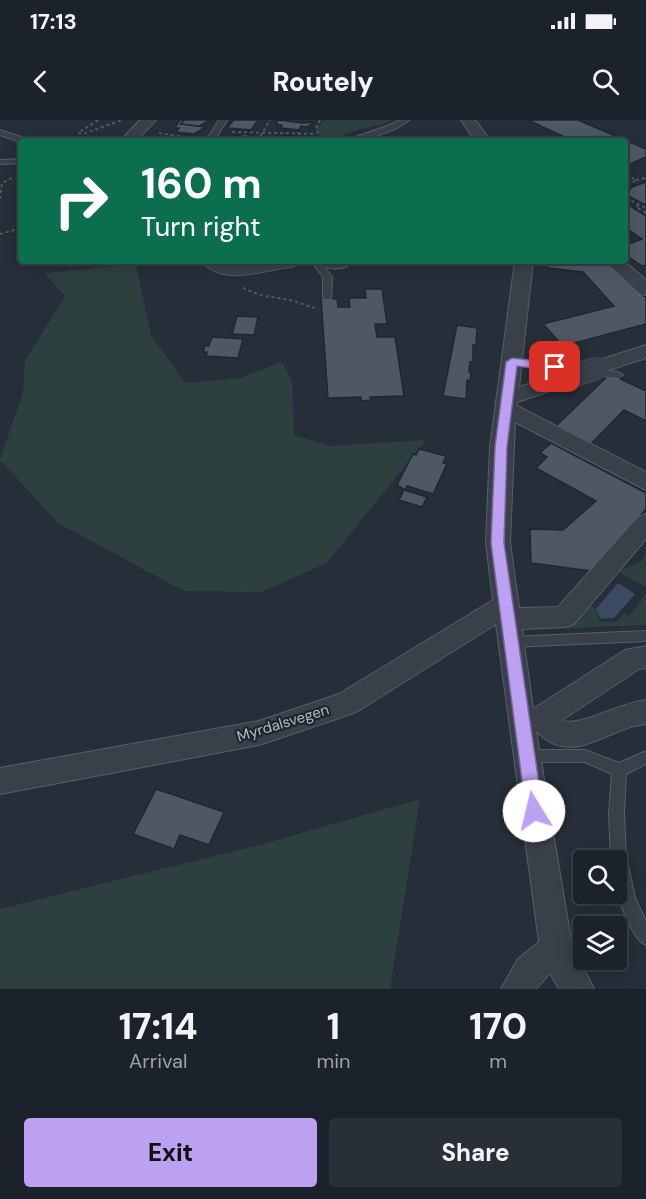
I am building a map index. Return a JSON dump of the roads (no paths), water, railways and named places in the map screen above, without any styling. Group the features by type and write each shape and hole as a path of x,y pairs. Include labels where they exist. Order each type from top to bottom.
{"street":[{"path":"468,120 481,138"},
{"path":"214,264 219,268 234,271 274,264"},
{"path":"524,264 501,447 498,543 526,756 556,950 577,989"},
{"path":"617,264 646,290"},
{"path":"507,404 573,376 646,351"},
{"path":"507,404 646,482"},
{"path":"507,622 565,617 646,523"},
{"name":"Myrdalsvegen","path":"0,780 259,733 348,703 507,622"},
{"path":"646,657 634,658 543,718 557,734 568,736 582,734 636,711 646,712"},
{"path":"518,989 524,977 541,958 556,950"}],"lane":[{"path":"212,138 223,120"},
{"path":"358,138 393,127 405,120"},
{"path":"0,132 18,139"},
{"path":"0,162 18,161"},
{"path":"317,264 327,277 328,297"},
{"path":"512,362 618,375"},
{"path":"507,622 646,636"},
{"path":"526,756 585,756 619,770 646,757"},
{"path":"619,770 614,824 621,876 636,922 646,937"}],"water":[{"path":"618,583 635,594 614,618 601,619 596,609"}]}
